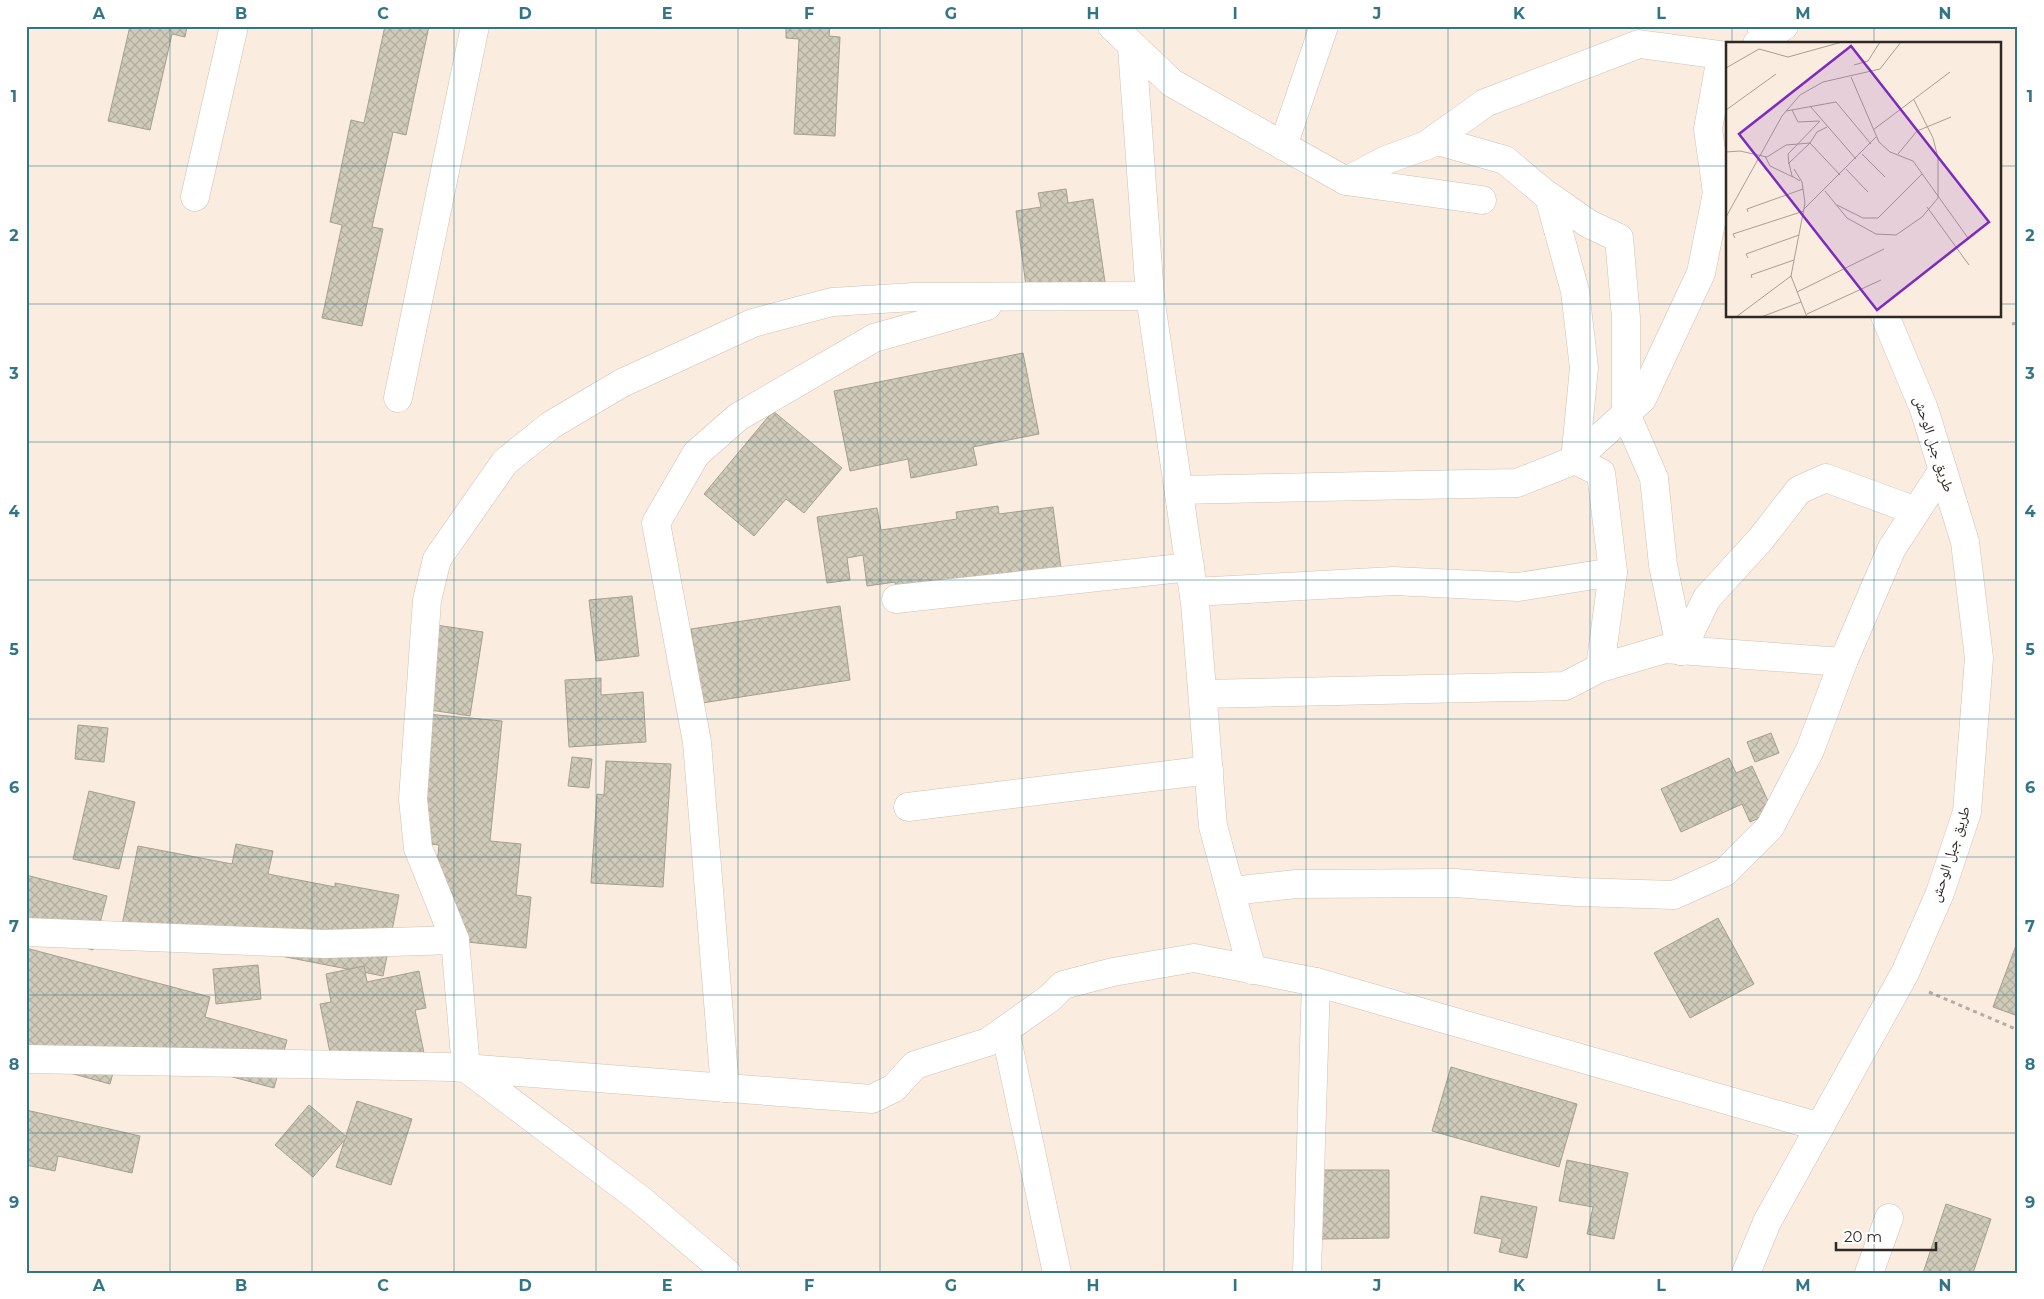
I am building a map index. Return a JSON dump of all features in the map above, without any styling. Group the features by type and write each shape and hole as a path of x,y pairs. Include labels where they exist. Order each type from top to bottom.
{"street":[{"path":"195,197 234,26"},
{"path":"398,398 475,26"},
{"path":"1283,146 1324,26"},
{"path":"1123,34 1172,83 1346,181 1482,200"},
{"path":"1123,34 1150,296 1192,580 1214,826 1252,970"},
{"path":"1424,146 1485,103 1639,44 1726,56"},
{"path":"1179,490 1517,483 1575,460 1642,399 1701,273 1717,193 1708,129 1719,68 1726,63"},
{"path":"1346,181 1386,160 1438,140 1505,160 1546,194 1589,224 1619,238 1626,318 1626,414 1654,478 1663,565 1681,650"},
{"path":"1546,194 1549,197 1575,291 1584,368 1575,460"},
{"path":"725,1088 697,742 656,523 696,454 738,417 874,338 1022,296"},
{"path":"728,1273 641,1200 466,1068 455,940 418,848 412,799 426,600 437,559 505,462 551,425 622,383 753,323 832,302 914,297 1150,296"},
{"name":"طريق جبل الوحش","path":"1746,1273 1767,1222 1905,973 1940,893 1967,812 1979,658 1965,542 1924,408 1886,318"},
{"path":"1575,460 1601,473 1613,572 1600,668"},
{"path":"1231,891 1296,884 1455,883 1577,892 1674,895 1725,872 1770,827 1810,750 1843,662 1892,548 1943,470"},
{"path":"1681,650 1707,598 1760,540 1799,490 1826,478 1916,511"},
{"path":"896,599 1192,580 1394,581 1518,587 1613,572"},
{"path":"1203,694 1565,686 1600,668 1665,649 1843,662"},
{"path":"908,808 1209,770"},
{"path":"26,932 324,944 455,940"},
{"path":"26,1059 466,1068 872,1099 894,1088 915,1065 988,1042 1050,998 1063,985 1113,972 1194,958 1316,982 1820,1127"},
{"path":"1307,1273 1316,982"},
{"path":"1005,1030 1057,1273"},
{"path":"1869,1273 1889,1218"}],"path":[{"path":"2012,324 2018,323"},
{"path":"1929,992 2018,1030"}],"building":[{"path":"130,26 187,26 185,37 172,34 150,130 108,121"},
{"path":"385,26 429,26 406,135 393,132 372,227 383,229 362,326 322,318 342,225 330,222 351,120 364,123"},
{"path":"786,26 830,26 829,36 840,37 835,136 794,134 799,39 786,38"},
{"path":"1066,189 1068,203 1093,199 1105,282 1027,293 1016,211 1041,207 1038,193"},
{"path":"1023,353 1039,434 973,447 977,465 911,478 908,459 850,471 834,391"},
{"path":"773,411 842,468 804,513 786,499 754,536 704,494"},
{"path":"998,506 999,514 1053,507 1063,584 898,607 895,582 867,586 863,555 847,558 850,580 827,583 817,517 877,508 881,530 957,519 956,512"},
{"path":"632,596 639,656 596,661 589,600"},
{"path":"840,606 850,680 702,703 691,629"},
{"path":"429,624 483,632 470,716 417,708"},
{"path":"601,678 601,695 643,692 646,742 569,747 565,680"},
{"path":"427,714 502,721 490,841 521,844 516,895 531,897 526,948 447,940 452,892 434,890 439,845 415,842"},
{"path":"78,725 108,728 104,762 75,759"},
{"path":"1771,733 1779,753 1755,762 1747,742"},
{"path":"572,757 592,759 589,788 568,786"},
{"path":"1729,758 1736,773 1752,766 1773,812 1750,822 1742,804 1681,832 1661,789"},
{"path":"606,761 671,764 663,887 591,883 597,794 604,795"},
{"path":"89,791 135,802 119,869 73,859"},
{"path":"236,844 273,851 268,874 335,887 335,883 399,895 383,976 122,925 138,846 232,864"},
{"path":"26,875 107,896 93,950 26,932"},
{"path":"1718,918 1754,984 1690,1018 1654,953"},
{"path":"2018,940 2018,1016 1993,1007"},
{"path":"26,948 210,997 205,1017 287,1040 274,1088 120,1047 110,1084 26,1061"},
{"path":"258,965 261,999 216,1004 213,969"},
{"path":"364,966 367,982 419,971 426,1008 415,1010 424,1053 334,1072 320,1004 331,1002 326,974"},
{"path":"1451,1067 1577,1104 1559,1167 1432,1131"},
{"path":"357,1101 412,1119 391,1185 336,1167"},
{"path":"309,1105 347,1137 313,1177 275,1145"},
{"path":"26,1110 140,1136 132,1173 58,1156 55,1171 26,1165 29,1148 26,1148"},
{"path":"1567,1160 1628,1173 1614,1239 1587,1234 1593,1207 1559,1201"},
{"path":"1319,1170 1389,1170 1389,1238 1319,1239"},
{"path":"1481,1196 1537,1207 1527,1258 1499,1252 1502,1239 1474,1233"},
{"path":"1946,1204 1991,1219 1973,1273 1923,1273"}]}
